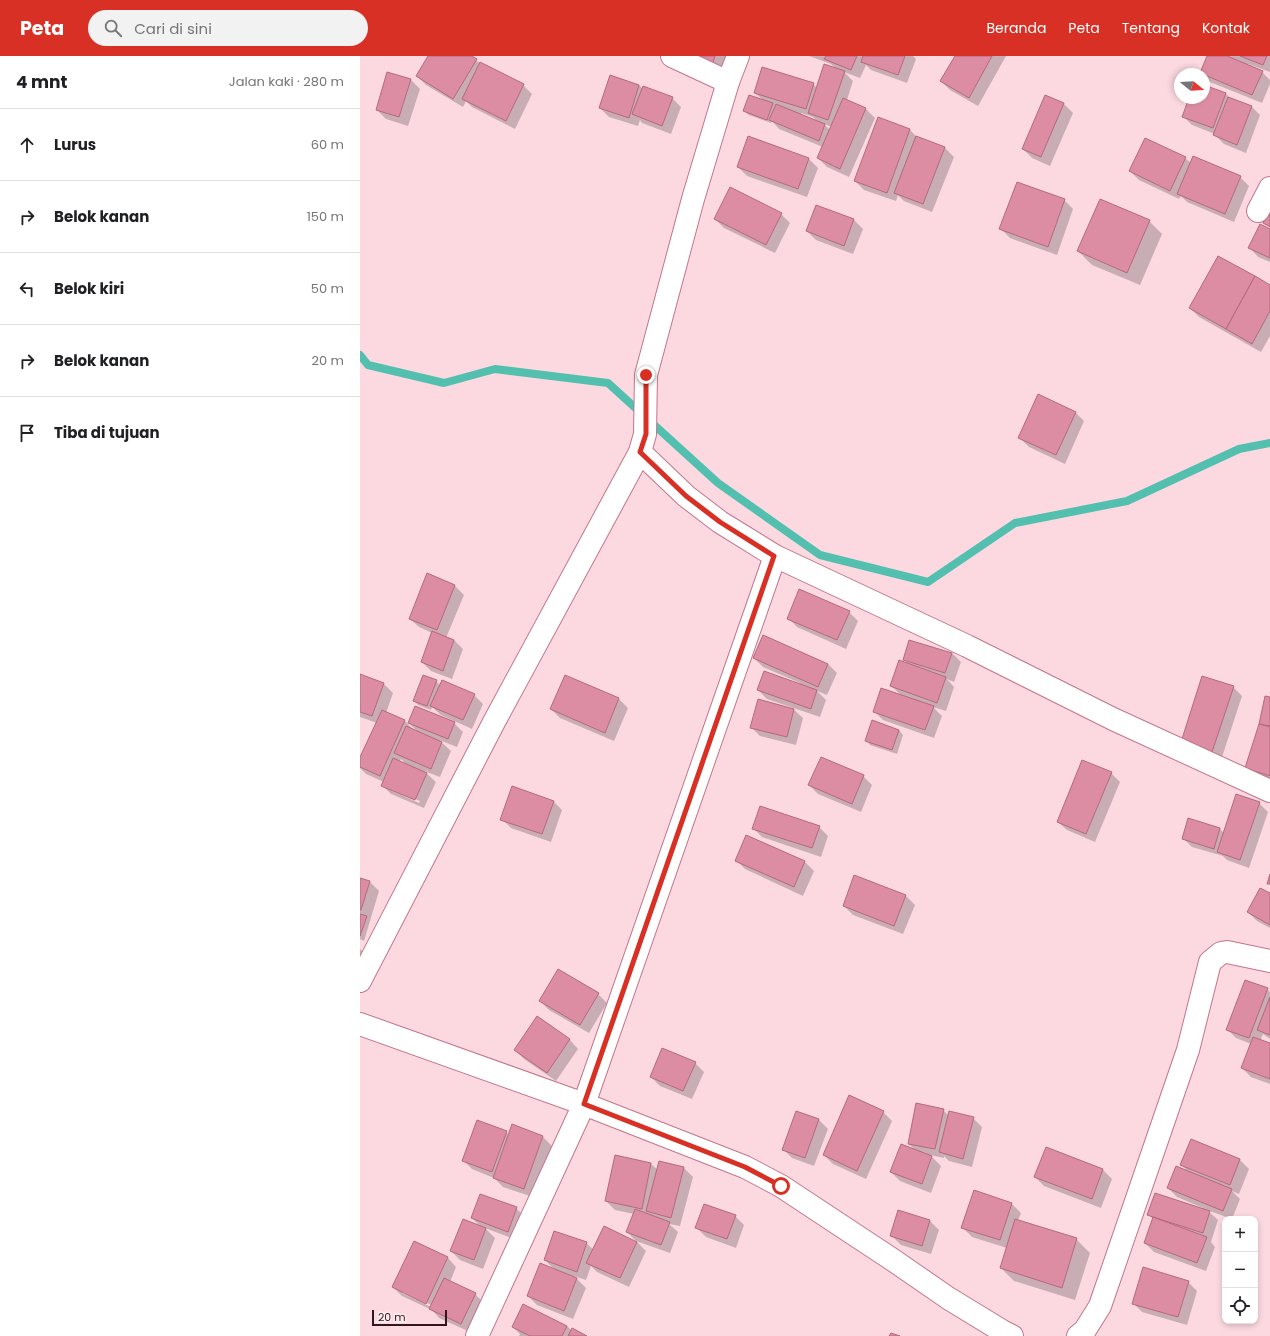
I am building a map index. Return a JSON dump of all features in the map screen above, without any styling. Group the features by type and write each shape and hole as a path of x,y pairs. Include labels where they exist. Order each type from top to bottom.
{"street":[{"path":"672,56 728,82"},
{"path":"360,981 494,722 643,443 646,375 693,199 728,82 738,56"},
{"path":"1258,211 1270,188"},
{"path":"643,443 691,500 720,522 774,556 966,646 1114,720 1270,791"},
{"path":"477,1336 584,1104 774,556"},
{"path":"1078,1336 1085,1330 1100,1306 1188,1050 1210,962 1221,953 1227,952 1270,961"},
{"path":"360,1024 584,1104 745,1167 781,1186 948,1298 1012,1336"}],"building":[{"path":"428,56 472,56 477,59 453,99 416,76"},
{"path":"678,56 715,56 712,66"},
{"path":"826,56 857,56 851,70 824,59"},
{"path":"863,56 905,56 898,75 861,62"},
{"path":"955,56 992,56 969,98 940,81"},
{"path":"1207,56 1227,56 1263,71 1252,95 1210,77 1210,68 1202,68"},
{"path":"1240,56 1267,56 1263,65"},
{"path":"480,62 524,84 506,121 462,99"},
{"path":"824,64 845,71 828,120 808,113"},
{"path":"762,67 814,83 806,109 754,93"},
{"path":"387,72 411,79 399,117 376,110"},
{"path":"610,75 639,85 629,118 599,108"},
{"path":"643,86 673,97 662,126 632,114"},
{"path":"1210,87 1226,93 1213,128 1182,117 1187,104 1210,104"},
{"path":"749,95 773,103 767,120 743,111"},
{"path":"1045,95 1064,103 1041,157 1022,149"},
{"path":"1228,97 1252,106 1237,145 1213,135"},
{"path":"843,98 866,108 840,169 817,158"},
{"path":"776,104 825,124 819,141 769,120"},
{"path":"878,117 910,129 887,193 854,181"},
{"path":"748,136 809,158 798,189 737,167"},
{"path":"916,136 945,147 923,204 894,193"},
{"path":"1145,138 1186,157 1170,191 1129,171"},
{"path":"1193,156 1241,176 1225,214 1177,194"},
{"path":"1017,182 1065,199 1048,247 999,229"},
{"path":"730,187 782,213 766,245 714,219"},
{"path":"1100,199 1150,220 1127,273 1077,251"},
{"path":"816,205 854,219 844,246 806,231"},
{"path":"1270,210 1270,227 1263,223"},
{"path":"1260,224 1270,229 1270,258 1248,248"},
{"path":"1218,256 1255,276 1226,329 1189,308"},
{"path":"1255,276 1270,285 1270,311 1252,344 1226,329"},
{"path":"1038,394 1076,412 1056,455 1018,438"},
{"path":"427,573 455,585 437,630 409,619"},
{"path":"799,589 850,611 837,640 787,619"},
{"path":"432,631 454,640 443,671 421,662"},
{"path":"763,635 828,664 818,687 753,658"},
{"path":"909,640 952,653 945,673 903,660"},
{"path":"899,660 946,677 937,703 890,686"},
{"path":"764,671 817,690 811,709 757,690"},
{"path":"360,674 384,683 372,716 360,712"},
{"path":"423,675 437,680 427,706 413,701"},
{"path":"565,675 619,698 605,733 550,709"},
{"path":"1202,676 1234,686 1212,752 1181,742"},
{"path":"442,680 475,694 463,720 430,706"},
{"path":"881,688 934,706 925,730 873,712"},
{"path":"1265,696 1270,697 1270,726 1259,724"},
{"path":"758,699 794,709 787,737 750,728"},
{"path":"415,706 455,722 448,739 408,723"},
{"path":"382,710 405,720 380,776 360,767 360,757"},
{"path":"872,720 899,730 892,750 865,741"},
{"path":"1259,724 1270,727 1270,776 1245,768"},
{"path":"406,726 442,742 431,769 394,753"},
{"path":"821,757 864,775 852,804 808,785"},
{"path":"393,758 427,773 415,800 381,786"},
{"path":"1082,760 1112,772 1086,834 1057,822"},
{"path":"512,786 554,801 542,834 500,820"},
{"path":"1236,794 1260,802 1240,860 1217,852"},
{"path":"760,806 820,826 812,848 752,829"},
{"path":"1188,818 1220,828 1214,849 1182,839"},
{"path":"746,835 805,861 794,887 735,861"},
{"path":"1270,874 1270,884 1267,884"},
{"path":"854,875 906,895 894,926 843,906"},
{"path":"360,878 370,881 361,910 360,910"},
{"path":"1260,888 1270,893 1270,925 1247,912"},
{"path":"360,914 367,916 360,936"},
{"path":"558,969 599,993 580,1025 539,1001"},
{"path":"1245,980 1268,988 1249,1038 1226,1030"},
{"path":"1270,997 1270,1035 1257,1030"},
{"path":"537,1016 570,1039 547,1073 514,1050"},
{"path":"1253,1037 1270,1043 1270,1079 1241,1068"},
{"path":"662,1048 696,1062 683,1091 650,1077"},
{"path":"849,1095 884,1111 857,1171 823,1155"},
{"path":"916,1103 944,1109 935,1149 908,1144"},
{"path":"796,1111 819,1119 805,1158 782,1150"},
{"path":"949,1111 974,1117 963,1159 939,1152"},
{"path":"477,1120 507,1131 492,1172 462,1161"},
{"path":"512,1124 543,1136 524,1189 493,1178"},
{"path":"1191,1139 1240,1159 1230,1185 1180,1165"},
{"path":"901,1144 932,1156 922,1184 890,1172"},
{"path":"1046,1147 1103,1169 1092,1199 1034,1177"},
{"path":"615,1155 651,1163 642,1209 605,1201"},
{"path":"659,1161 684,1167 671,1218 646,1211"},
{"path":"1176,1166 1232,1189 1223,1211 1167,1188"},
{"path":"974,1190 1012,1203 1000,1240 961,1228"},
{"path":"1155,1193 1210,1211 1203,1233 1147,1215"},
{"path":"480,1194 517,1207 508,1232 471,1218"},
{"path":"704,1204 736,1215 727,1239 695,1228"},
{"path":"635,1209 670,1222 661,1245 626,1232"},
{"path":"898,1210 930,1220 922,1246 890,1236"},
{"path":"1153,1217 1207,1237 1197,1263 1144,1243"},
{"path":"463,1219 486,1228 474,1260 450,1251"},
{"path":"1015,1219 1077,1238 1062,1288 1000,1268"},
{"path":"604,1226 637,1242 620,1278 586,1263"},
{"path":"554,1231 587,1242 577,1272 544,1260"},
{"path":"414,1241 448,1257 426,1304 392,1287"},
{"path":"540,1263 577,1278 564,1311 527,1296"},
{"path":"1143,1267 1189,1281 1178,1317 1132,1304"},
{"path":"444,1278 476,1293 461,1324 429,1309"},
{"path":"523,1304 567,1326 562,1336 530,1336 512,1327"},
{"path":"572,1328 587,1336 568,1336"},
{"path":"891,1333 900,1336 889,1336"}],"waterway":[{"path":"360,355 368,365 444,383 495,369 608,383 718,483 820,555 928,582 1015,523 1127,501 1239,449 1270,443"}],"route":[{"path":"646,375 646,434 640,452 686,496 720,522 774,556 584,1104 745,1167 781,1186"}]}
